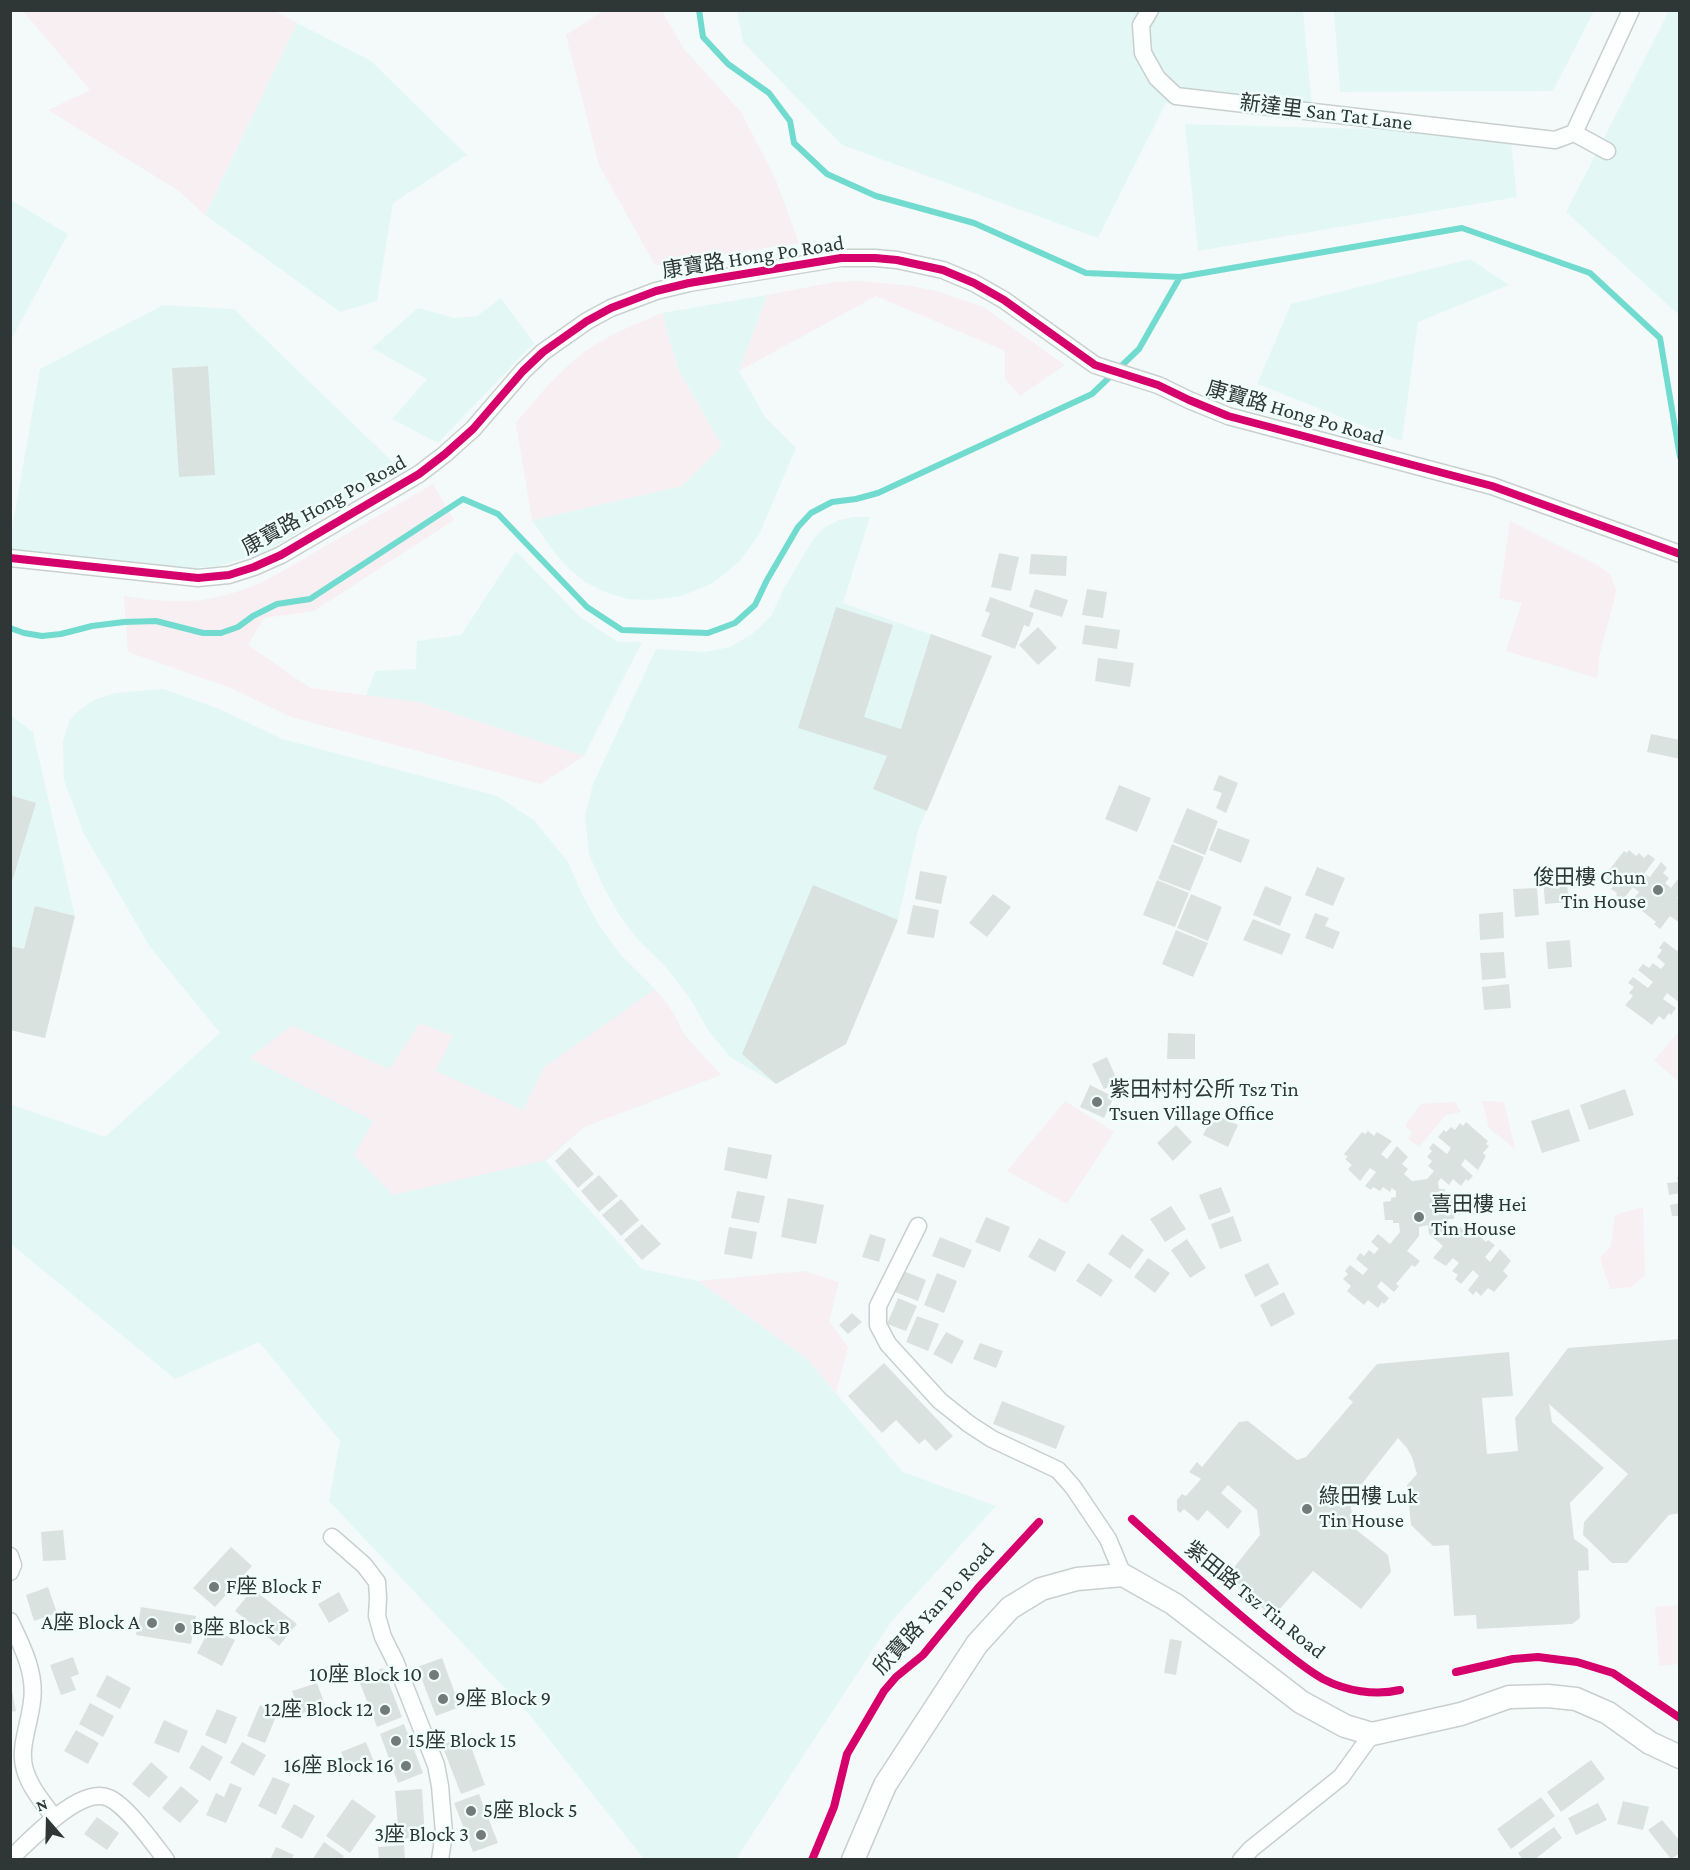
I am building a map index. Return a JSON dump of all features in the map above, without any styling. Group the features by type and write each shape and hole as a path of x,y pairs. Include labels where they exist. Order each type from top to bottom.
{"street":[{"name":"新達里 San Tat Lane","path":"1150,10 1141,25 1143,53 1157,78 1176,96 1556,140 1574,133"},
{"path":"1607,151 1574,133 1631,10"},
{"name":"康寶路 Hong Po Road","path":"10,558 198,578 229,575 254,567 281,555 419,474 473,429 523,371 543,352 587,321 636,297 689,283 842,258 876,258 909,262 943,270 974,283 1004,300 1095,365 1158,385 1228,416 1492,486 1680,554"},
{"path":"918,1226 878,1306 878,1325 888,1344 940,1401 969,1424 992,1439 1058,1470 1073,1486 1108,1539 1123,1575"},
{"path":"332,1537 364,1565 376,1582 377,1616 383,1637 395,1661 436,1765 443,1822 440,1860"},
{"path":"10,1556 13,1566 10,1572"},
{"path":"854,1860 885,1785 977,1644 1010,1608 1041,1589 1077,1579 1123,1575 1174,1604 1301,1702 1345,1726 1372,1734 1451,1717 1509,1697 1548,1696 1576,1699 1608,1713 1650,1743 1680,1756"},
{"path":"10,1621 23,1647 32,1681 33,1700 24,1751 25,1769 32,1785 54,1818"},
{"path":"1241,1860 1251,1849 1341,1777 1372,1734"},
{"path":"10,1860 54,1818 77,1803 98,1796 109,1798 123,1808 163,1856"}],"shaded area":[{"path":"273,10 297,23 205,215 179,191 48,110 90,90 23,11"},
{"path":"1334,10 1594,11 1553,91 1340,92"},
{"path":"603,11 662,11 684,49 741,112 775,178 799,243 655,265 599,165 566,35"},
{"path":"737,11 1303,11 1313,118 1166,103 1098,238 842,145 743,42"},
{"path":"1669,11 1679,11 1679,315 1566,212"},
{"path":"297,23 370,60 467,155 393,203 377,301 340,312 205,215"},
{"path":"1185,124 1510,133 1517,197 1198,251"},
{"path":"11,200 68,234 11,340"},
{"path":"1470,259 1509,285 1418,322 1402,441 1257,384 1291,304"},
{"path":"860,281 936,291 983,307 1065,365 1020,396 1005,379 1005,351 876,296 739,371 767,295 835,282"},
{"path":"767,295 739,371 765,417 796,448 759,535 739,562 713,583 682,596 650,600 627,599 585,582 553,551 532,520 682,486 722,446 678,369 662,313"},
{"path":"501,298 534,343 438,443 392,419 427,379 372,348 418,308 455,318 477,316"},
{"path":"163,305 234,309 399,468 279,544 260,554 219,566 176,569 11,549 11,534 40,369"},
{"path":"662,313 678,369 722,446 682,486 532,520 516,423 558,375 587,350 614,334"},
{"path":"433,484 454,520 314,611 264,618 248,645 310,688 418,702 584,756 541,784 291,717 231,688 128,652 124,596 179,601 212,598 246,589 265,581"},
{"path":"870,517 843,603 992,656 918,831 898,920 846,1044 776,1084 730,1057 708,1030 689,997 664,965 637,939 618,913 589,854 585,816 593,784 656,649 705,652 730,647 752,634 771,616 784,588 814,538 825,527 839,520"},
{"path":"1510,521 1597,565 1610,574 1616,589 1615,597 1600,653 1597,678 1506,651 1522,603 1499,598"},
{"path":"516,551 579,616 618,642 642,642 584,756 418,702 366,696 375,671 416,669 417,641 461,635"},
{"path":"164,689 222,710 282,739 497,796 534,820 568,862 599,925 620,954 655,989 669,1006 686,1037 721,1075 584,1127 546,1161 642,1269 698,1281 806,1358 903,1472 996,1506 891,1622 736,1859 644,1859 528,1713 329,1501 340,1441 259,1342 175,1379 11,1244 10,1104 105,1137 220,1033 150,947 84,834 64,780 63,741 70,720 77,712 94,700 115,693"},
{"path":"10,715 33,732 75,916 45,1038 11,1030"},
{"path":"655,989 669,1006 686,1037 721,1075 584,1127 546,1160 393,1195 354,1155 373,1121 249,1058 292,1025 389,1069 420,1023 453,1036 436,1071 523,1110 544,1067"},
{"path":"1680,1033 1679,1082 1654,1060"},
{"path":"1065,1101 1114,1132 1067,1204 1007,1171"},
{"path":"1482,1101 1504,1102 1515,1149 1489,1128"},
{"path":"1455,1102 1461,1112 1446,1115 1419,1147 1408,1139 1412,1132 1405,1126 1421,1104"},
{"path":"1643,1207 1645,1276 1631,1287 1610,1289 1600,1258 1611,1246 1615,1215"},
{"path":"804,1271 839,1282 829,1321 848,1347 836,1393 806,1358 698,1281"},
{"path":"1679,1605 1679,1664 1659,1666 1655,1607"}],"building":[{"path":"208,366 215,475 179,477 172,368"},
{"path":"999,553 1019,557 1011,591 991,587"},
{"path":"1031,554 1067,556 1066,576 1029,574"},
{"path":"1035,589 1068,600 1062,617 1029,607"},
{"path":"1087,589 1107,592 1103,618 1082,615"},
{"path":"990,597 1034,613 1029,627 1024,625 1015,649 981,636 990,613 985,611"},
{"path":"836,607 893,625 864,717 901,729 931,634 992,656 927,811 873,789 887,756 798,728"},
{"path":"1085,625 1120,630 1117,649 1082,644"},
{"path":"1038,627 1057,648 1038,665 1019,645"},
{"path":"1098,658 1134,663 1130,687 1095,681"},
{"path":"1651,734 1680,740 1680,759 1647,752"},
{"path":"1219,775 1238,783 1226,813 1216,808 1222,793 1213,790"},
{"path":"1119,785 1151,798 1137,832 1105,819"},
{"path":"10,795 36,803 11,885 10,885"},
{"path":"1187,808 1218,821 1205,855 1173,842"},
{"path":"1218,828 1250,840 1241,863 1209,850"},
{"path":"1172,844 1204,857 1190,891 1158,879"},
{"name":"俊田樓 Chun Tin House","path":"1629,850 1636,856 1639,853 1644,858 1648,854 1655,859 1644,874 1650,877 1661,862 1667,868 1663,873 1669,878 1665,883 1671,888 1677,880 1680,881 1680,894 1677,898 1680,901 1680,923 1670,916 1660,929 1654,924 1656,922 1637,907 1634,910 1628,905 1639,892 1633,887 1622,901 1611,889 1614,885 1607,879 1609,877 1606,874 1624,851 1627,853"},
{"path":"1317,867 1345,878 1333,906 1305,895"},
{"path":"920,871 947,876 941,904 915,899"},
{"path":"1566,875 1569,902 1545,904 1543,877"},
{"path":"1157,880 1189,893 1175,927 1143,915"},
{"path":"813,885 898,920 846,1044 776,1084 742,1054"},
{"path":"1265,886 1292,897 1280,926 1253,915"},
{"path":"1537,888 1539,915 1515,917 1513,889"},
{"path":"993,894 1011,907 987,937 969,923"},
{"path":"1191,894 1222,907 1208,941 1177,928"},
{"path":"913,905 939,910 934,938 907,934"},
{"path":"35,906 75,916 45,1038 10,1030 10,946 24,949"},
{"path":"1503,912 1504,938 1480,940 1479,914"},
{"path":"1315,913 1329,918 1325,926 1340,932 1333,949 1305,938"},
{"path":"1253,919 1291,934 1282,955 1243,940"},
{"path":"1176,930 1208,943 1193,977 1162,964"},
{"path":"1570,940 1572,967 1548,969 1546,942"},
{"name":"俊田樓 Chun Tin House","path":"1664,941 1677,951 1680,947 1680,1003 1667,993 1663,999 1676,1008 1664,1020 1659,1016 1652,1025 1625,1005 1633,996 1629,993 1634,987 1628,983 1633,977 1648,988 1653,982 1638,970 1643,964 1649,968 1653,963 1661,969 1665,964 1657,957"},
{"path":"1504,952 1506,978 1482,980 1480,953"},
{"path":"1509,984 1511,1008 1484,1010 1482,987"},
{"path":"1168,1033 1195,1034 1195,1059 1167,1059"},
{"path":"1107,1057 1118,1082 1104,1089 1092,1064"},
{"name":"紫田村村公所 Tsz Tin Tsuen Village Office","path":"1090,1085 1114,1097 1104,1118 1080,1107"},
{"path":"1625,1089 1634,1115 1589,1130 1580,1105"},
{"path":"1569,1109 1580,1141 1542,1153 1531,1121"},
{"path":"1214,1114 1238,1125 1228,1147 1203,1135"},
{"name":"喜田樓 Hei Tin House","path":"1466,1122 1488,1141 1486,1144 1489,1146 1483,1153 1486,1156 1478,1170 1465,1159 1461,1165 1473,1176 1468,1181 1466,1179 1461,1186 1453,1179 1449,1185 1441,1178 1438,1182 1439,1189 1451,1192 1451,1195 1460,1195 1462,1214 1454,1215 1454,1219 1448,1219 1448,1227 1455,1233 1460,1227 1463,1230 1467,1225 1486,1242 1488,1240 1495,1245 1485,1257 1490,1262 1500,1249 1511,1261 1503,1271 1508,1276 1494,1292 1488,1288 1481,1296 1476,1291 1473,1295 1468,1290 1479,1276 1473,1270 1461,1284 1455,1279 1458,1275 1452,1271 1459,1263 1453,1258 1446,1266 1433,1258 1443,1246 1429,1234 1428,1225 1419,1227 1419,1236 1407,1251 1420,1261 1415,1267 1412,1265 1396,1284 1399,1286 1394,1292 1381,1281 1377,1287 1389,1298 1384,1304 1382,1302 1378,1308 1368,1300 1364,1305 1347,1291 1351,1286 1343,1279 1348,1274 1345,1271 1350,1265 1363,1275 1368,1269 1356,1259 1360,1253 1364,1256 1369,1250 1374,1254 1379,1249 1371,1242 1378,1234 1390,1244 1400,1232 1399,1223 1385,1220 1383,1202 1391,1201 1391,1198 1396,1197 1396,1191 1392,1188 1390,1192 1383,1187 1380,1191 1373,1187 1371,1190 1365,1186 1376,1172 1370,1168 1360,1181 1348,1169 1352,1165 1345,1159 1348,1157 1344,1154 1362,1132 1365,1134 1368,1131 1374,1136 1377,1132 1392,1141 1381,1154 1387,1159 1397,1146 1408,1157 1402,1164 1408,1169 1404,1174 1412,1181 1427,1179 1434,1171 1428,1166 1432,1161 1427,1157 1432,1151 1429,1148 1433,1143 1447,1154 1451,1148 1438,1137 1444,1130 1446,1132 1451,1127 1455,1130 1460,1123 1463,1126"},
{"path":"1176,1125 1192,1142 1173,1161 1157,1143"},
{"path":"570,1147 594,1174 578,1188 555,1161"},
{"path":"728,1147 772,1155 767,1179 724,1170"},
{"path":"599,1175 618,1196 599,1212 581,1191"},
{"path":"1680,1176 1680,1193 1669,1195 1667,1183 1678,1182 1677,1177"},
{"path":"1221,1187 1231,1212 1209,1220 1199,1195"},
{"path":"737,1191 765,1196 759,1223 731,1218"},
{"path":"788,1198 824,1205 816,1244 781,1237"},
{"path":"621,1199 639,1220 621,1236 602,1215"},
{"path":"1680,1203 1680,1216 1672,1216 1670,1205"},
{"path":"1171,1206 1186,1229 1165,1242 1150,1219"},
{"path":"1233,1216 1242,1241 1220,1249 1211,1224"},
{"path":"986,1217 1010,1227 1000,1252 975,1242"},
{"path":"642,1224 661,1244 642,1260 624,1240"},
{"path":"729,1227 757,1232 752,1259 724,1254"},
{"path":"870,1234 886,1239 879,1262 862,1257"},
{"path":"1122,1234 1144,1250 1130,1269 1108,1254"},
{"path":"940,1237 972,1250 964,1268 932,1256"},
{"path":"1039,1238 1066,1252 1055,1272 1028,1257"},
{"path":"1187,1239 1206,1268 1190,1278 1171,1250"},
{"path":"1148,1258 1170,1273 1155,1293 1134,1277"},
{"path":"1088,1263 1113,1280 1101,1297 1076,1281"},
{"path":"1268,1263 1279,1284 1255,1297 1244,1275"},
{"path":"903,1271 926,1280 918,1301 895,1292"},
{"path":"937,1273 957,1281 944,1313 924,1305"},
{"path":"1284,1292 1295,1314 1271,1327 1260,1305"},
{"path":"898,1298 917,1306 906,1331 887,1324"},
{"path":"852,1313 862,1322 848,1334 839,1325"},
{"path":"917,1316 939,1324 928,1351 906,1342"},
{"path":"946,1332 964,1341 952,1364 933,1354"},
{"path":"1680,1339 1680,1513 1669,1515 1627,1563 1612,1563 1583,1535 1584,1522 1628,1474 1549,1404 1552,1422 1604,1468 1570,1503 1574,1539 1588,1549 1589,1570 1578,1571 1580,1618 1572,1624 1477,1629 1476,1615 1454,1616 1449,1545 1433,1546 1411,1525 1407,1485 1417,1474 1412,1457 1398,1438 1350,1499 1354,1528 1388,1555 1391,1572 1361,1609 1313,1571 1273,1617 1234,1584 1235,1566 1260,1535 1257,1510 1228,1485 1221,1493 1242,1511 1228,1529 1207,1510 1198,1521 1184,1509 1180,1513 1177,1510 1177,1500 1182,1494 1186,1496 1201,1479 1189,1472 1197,1462 1202,1467 1239,1422 1248,1421 1297,1460 1306,1457 1353,1402 1348,1398 1377,1364 1509,1352 1513,1396 1482,1398 1487,1454 1518,1451 1515,1418 1568,1348"},
{"path":"980,1343 1003,1351 996,1368 973,1359"},
{"path":"884,1363 953,1436 936,1451 925,1439 919,1444 896,1420 882,1433 848,1396"},
{"path":"1002,1401 1065,1426 1056,1449 993,1424"},
{"path":"63,1530 66,1560 43,1561 41,1532"},
{"path":"231,1547 252,1566 215,1607 193,1588"},
{"path":"48,1587 57,1613 34,1621 26,1595"},
{"path":"253,1589 297,1624 279,1646 235,1611"},
{"path":"339,1592 349,1611 329,1623 318,1604"},
{"path":"141,1607 196,1616 191,1644 136,1635"},
{"path":"210,1628 235,1640 222,1666 197,1653"},
{"path":"1170,1639 1182,1641 1176,1675 1164,1673"},
{"path":"73,1657 79,1674 71,1677 76,1690 61,1695 50,1665"},
{"path":"442,1658 460,1707 436,1716 417,1667"},
{"path":"383,1668 402,1717 377,1727 358,1678"},
{"path":"107,1675 131,1688 120,1709 96,1696"},
{"path":"10,1681 16,1711 10,1712"},
{"path":"317,1683 325,1705 300,1714 292,1691"},
{"path":"90,1703 114,1716 103,1737 79,1724"},
{"path":"260,1705 278,1712 265,1743 247,1736"},
{"path":"217,1709 237,1717 226,1744 205,1735"},
{"path":"164,1720 188,1731 179,1753 154,1743"},
{"path":"404,1724 423,1773 398,1783 380,1734"},
{"path":"76,1730 99,1743 88,1764 64,1751"},
{"path":"467,1736 485,1785 461,1794 442,1745"},
{"path":"242,1742 266,1755 254,1776 230,1763"},
{"path":"366,1742 375,1764 350,1774 341,1752"},
{"path":"202,1745 223,1757 210,1781 189,1768"},
{"path":"1591,1760 1605,1779 1561,1812 1547,1792"},
{"path":"151,1762 168,1777 149,1798 132,1784"},
{"path":"273,1777 290,1784 276,1815 258,1806"},
{"path":"230,1783 242,1788 226,1823 206,1815 216,1793 224,1797"},
{"path":"181,1786 199,1801 180,1823 162,1808"},
{"path":"422,1789 425,1837 399,1839 395,1791"},
{"path":"479,1794 498,1843 473,1852 454,1803"},
{"path":"1541,1797 1555,1816 1511,1849 1497,1829"},
{"path":"352,1799 376,1816 350,1853 326,1836"},
{"path":"1623,1801 1649,1807 1643,1830 1617,1824"},
{"path":"1598,1803 1607,1820 1576,1835 1568,1818"},
{"path":"294,1804 315,1816 302,1839 281,1827"},
{"path":"97,1817 119,1833 107,1850 84,1834"},
{"path":"1662,1820 1680,1841 1680,1853 1671,1859 1648,1830"},
{"path":"1554,1827 1562,1838 1534,1860 1523,1860 1518,1853"},
{"path":"324,1842 344,1856 341,1860 312,1860"},
{"path":"404,1845 405,1860 379,1860 378,1847"},
{"path":"276,1847 294,1855 291,1860 270,1860"}],"waterway":[{"path":"699,10 703,37 728,64 769,93 790,121 794,143 827,174 876,196 974,223 1086,273 1180,277"},
{"path":"10,628 42,636 92,626 156,621 203,633 221,633 238,627 253,616 277,604 310,599 463,499 498,514 587,607 622,630 708,633 735,623 755,605 798,527 811,513 832,502 878,493 1092,394 1139,349 1180,277 1462,228 1590,273 1660,338 1680,457"}],"cycle path":[{"path":"10,558 198,578 229,575 254,567 281,555 419,474 473,429 523,371 543,352 587,321 611,308 656,291 689,283 841,258 897,260 943,270 974,283 1004,300 1095,365 1158,385 1228,416 1492,486 1680,554"},
{"name":"紫田路 Tsz Tin Road","path":"1132,1519 1247,1621 1315,1674 1332,1683 1361,1691 1381,1693 1400,1690"},
{"name":"欣寶路 Yan Po Road","path":"812,1860 834,1807 847,1754 884,1691 896,1677 923,1655 978,1588 1039,1522"},
{"path":"1456,1672 1513,1659 1538,1657 1577,1662 1613,1673 1680,1718"}],"place":[{"name":"俊田樓 Chun Tin House","path":"1658,890"},
{"name":"紫田村村公所 Tsz Tin Tsuen Village Office","path":"1097,1102"},
{"name":"喜田樓 Hei Tin House","path":"1419,1217"},
{"name":"綠田樓 Luk Tin House","path":"1307,1509"},
{"name":"F座 Block F","path":"214,1587"},
{"name":"A座 Block A","path":"152,1623"},
{"name":"B座 Block B","path":"180,1628"},
{"name":"10座 Block 10","path":"434,1675"},
{"name":"9座 Block 9","path":"443,1699"},
{"name":"12座 Block 12","path":"385,1710"},
{"name":"15座 Block 15","path":"396,1741"},
{"name":"16座 Block 16","path":"406,1766"},
{"name":"5座 Block 5","path":"471,1811"},
{"name":"3座 Block 3","path":"481,1835"}]}
